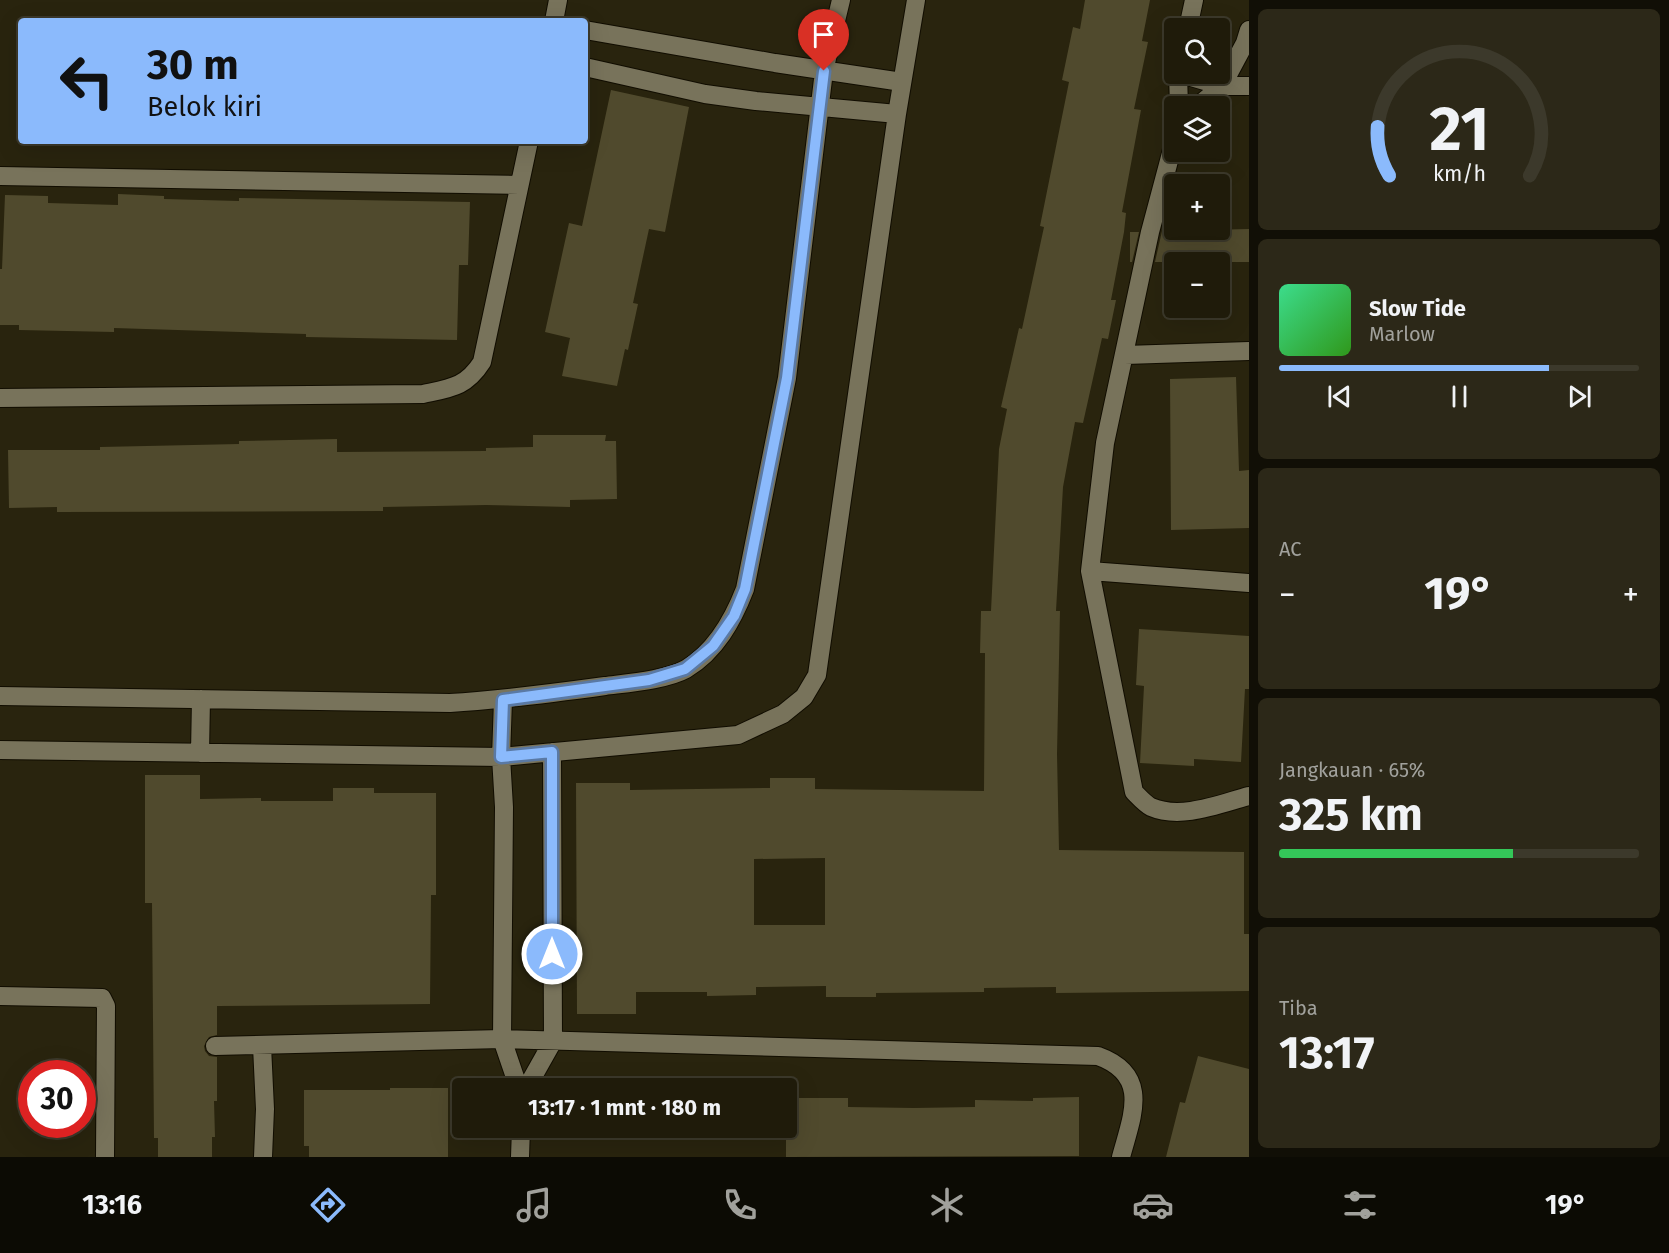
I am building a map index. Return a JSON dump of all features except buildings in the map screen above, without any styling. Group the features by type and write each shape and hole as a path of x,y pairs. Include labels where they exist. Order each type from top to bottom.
{"street":[{"path":"555,18 558,0"},
{"path":"0,696 450,703 503,700 649,680 685,669 713,646 734,616 745,589 787,378 824,71 841,0"},
{"path":"0,750 501,757 738,735 783,714 804,697 817,675 897,114 916,0"},
{"path":"1190,18 1194,0"},
{"path":"1210,96 1222,86 1245,44 1249,30"},
{"path":"588,31 902,82"},
{"path":"588,68 705,94 897,114"},
{"path":"1215,84 1249,86"},
{"path":"0,398 423,394 452,388 472,376 482,362 528,144"},
{"path":"1169,162 1150,232 1105,443 1090,571 1134,792 1149,807 1167,812 1191,811 1249,796"},
{"path":"0,176 519,185"},
{"path":"1125,355 1249,351"},
{"path":"1090,571 1249,583"},
{"path":"200,753 201,699"},
{"path":"503,700 501,757 504,807 502,1039 515,1078"},
{"path":"532,1078 553,1041 552,752"},
{"path":"0,996 102,998 106,1006 105,1157"},
{"path":"215,1046 502,1039 1098,1056 1114,1062 1125,1074 1133,1089 1135,1105 1121,1157"},
{"path":"262,1046 265,1109 263,1157"},
{"path":"520,1157 521,1138"}],"route":[{"path":"552,954 552,752 501,757 503,700 649,680 685,669 713,646 734,616 745,589 787,378 824,71"}]}
